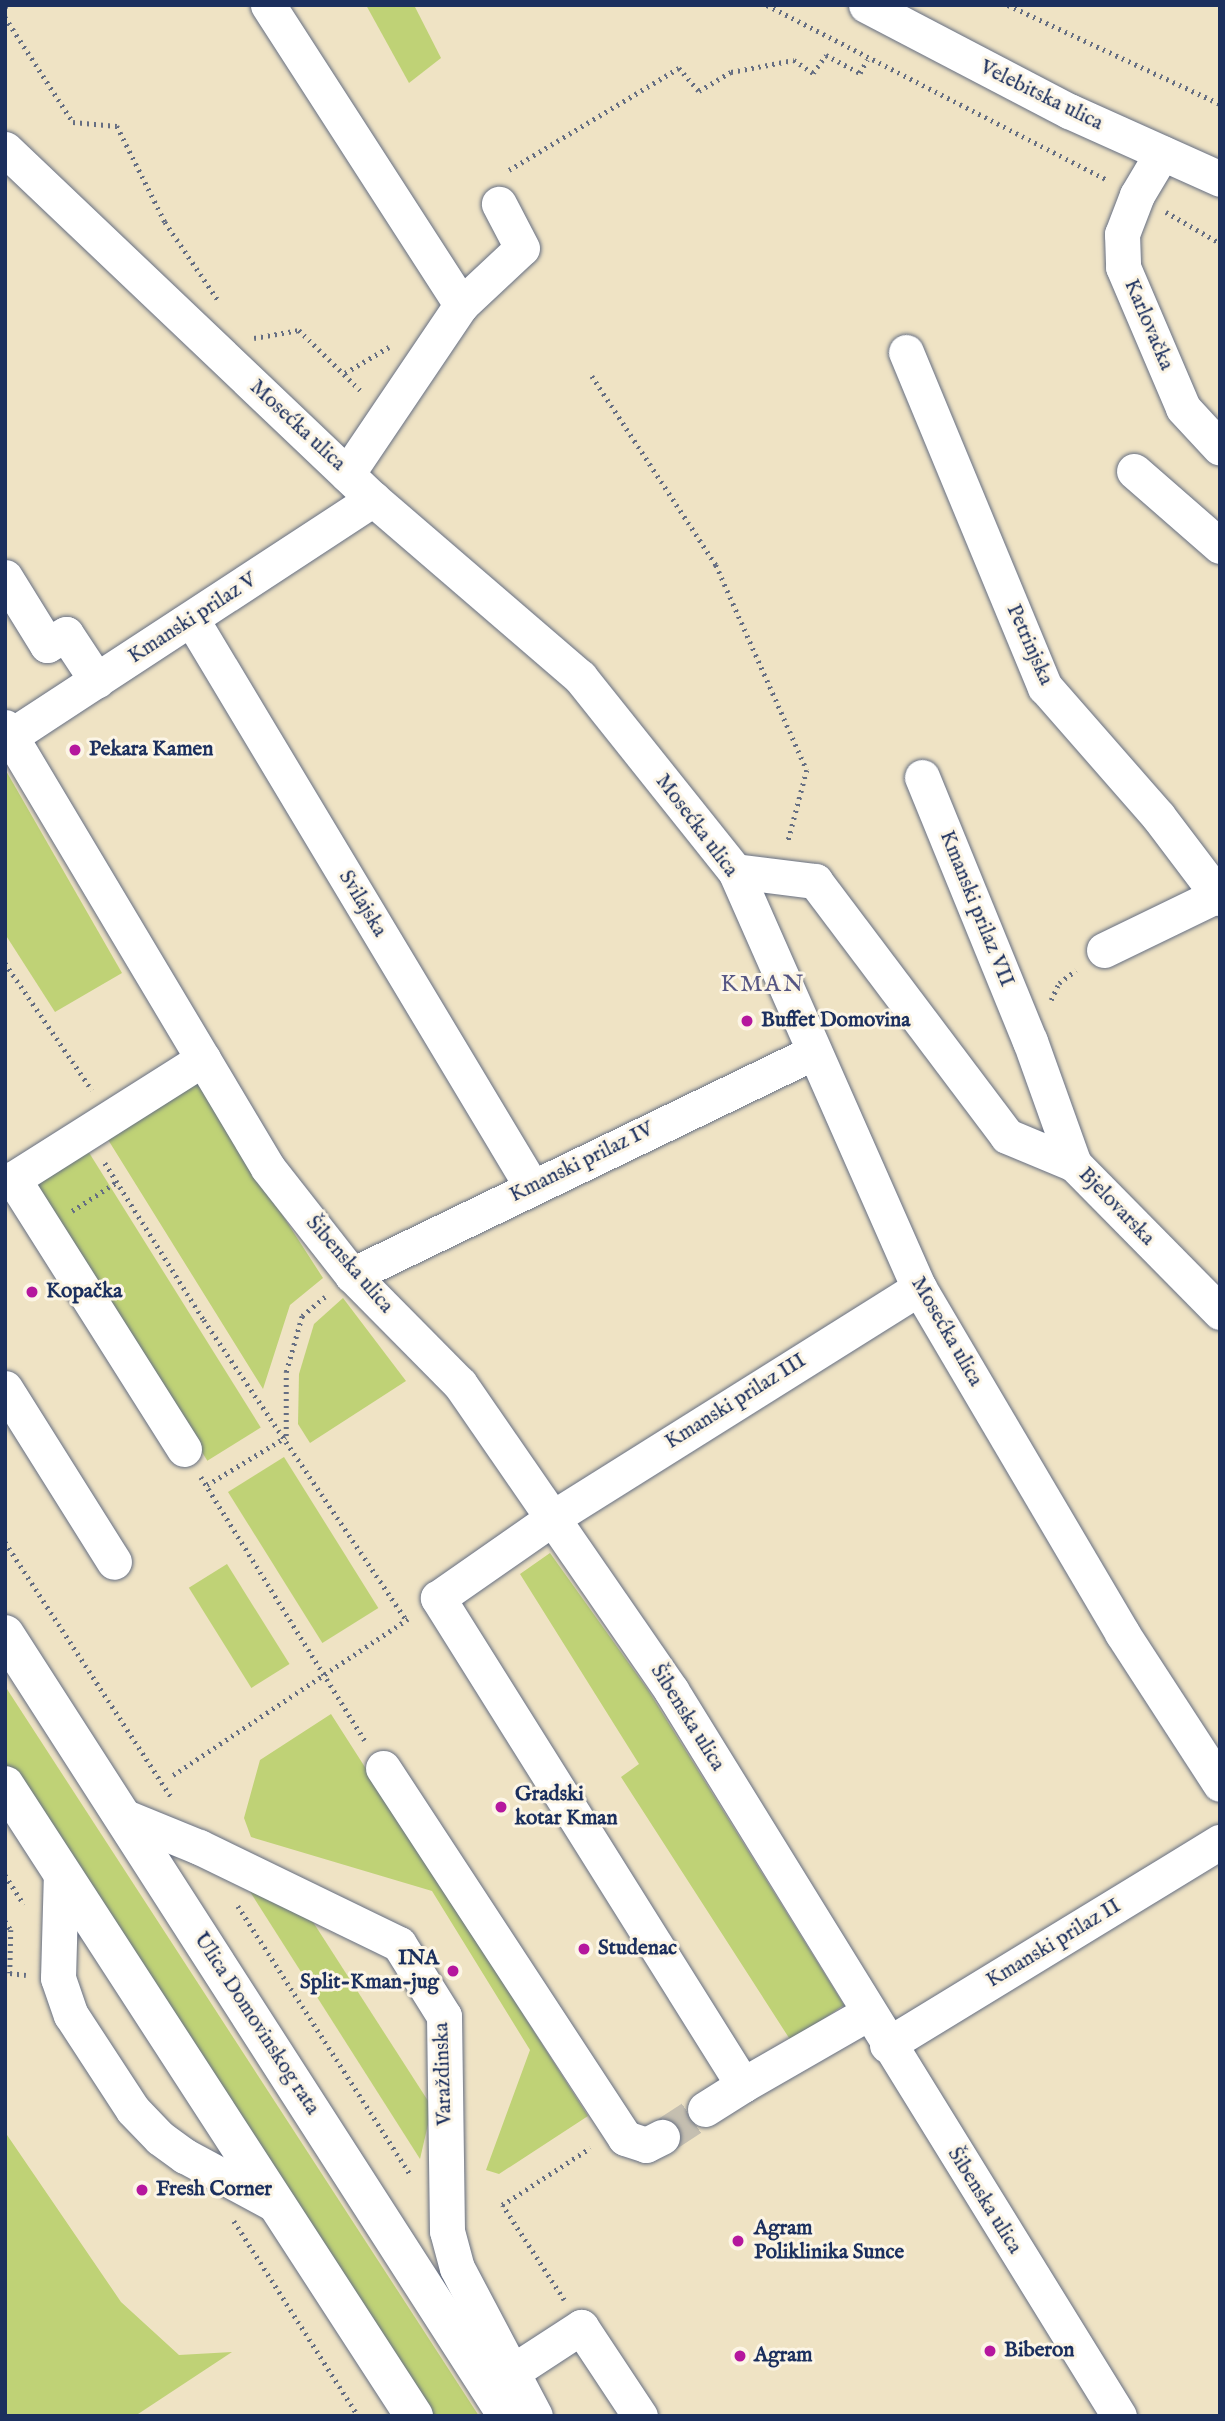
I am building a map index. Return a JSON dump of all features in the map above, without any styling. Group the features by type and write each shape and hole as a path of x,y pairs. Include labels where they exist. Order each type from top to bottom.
{"main road":[{"name":"Ulica Domovinskog rata","path":"5,1634 507,2416"},
{"path":"5,1785 414,2416"}],"street":[{"path":"268,5 461,305"},
{"name":"Velebitska ulica","path":"866,5 1069,111 1220,179"},
{"name":"Mosećka ulica","path":"5,149 373,499 580,677 735,871 812,1053 919,1288 1122,1633 1220,1784"},
{"name":"Karlovačka","path":"1162,153 1137,195 1122,234 1123,267 1183,408 1220,448"},
{"path":"347,474 461,305 522,248 499,204"},
{"name":"Petrinjska","path":"906,352 1045,687 1158,816 1219,896"},
{"path":"1134,471 1220,546"},
{"name":"Kmanski prilaz V","path":"8,731 97,681 373,499"},
{"path":"5,577 47,645 66,634 97,681"},
{"name":"Svilajska","path":"192,620 531,1187"},
{"name":"Šibenska ulica","path":"8,731 268,1168 352,1275 460,1384 671,1690 887,2045 1119,2416"},
{"name":"Kmanski prilaz VII","path":"922,776 1030,1041"},
{"path":"735,871 815,881 1007,1136 1074,1164"},
{"path":"1104,950 1219,896"},
{"name":"Bjelovarska","path":"1030,1041 1074,1164 1220,1312"},
{"name":"Kmanski prilaz IV","path":"352,1275 812,1053"},
{"path":"184,1449 13,1179 203,1059"},
{"name":"Kmanski prilaz III","path":"438,1598 554,1517 919,1288"},
{"path":"5,1388 114,1562"},
{"path":"438,1598 743,2085"},
{"path":"383,1768 625,2138 646,2145 662,2137"},
{"name":"Varaždinska","path":"123,1816 199,1847 398,1944 443,2016 447,2231 457,2268 515,2371 535,2416"},
{"name":"Kmanski prilaz II","path":"887,2045 1220,1842"},
{"path":"61,1871 58,1978 78,2025 133,2110 160,2138 184,2156 278,2206"},
{"path":"705,2109 868,2013"},
{"path":"515,2371 581,2327 640,2416"}],"path":[{"path":"767,5 867,60 1137,195 1220,243"},
{"path":"1008,5 1220,104"},
{"path":"5,17 73,122 117,126 165,222 224,310"},
{"path":"499,204 487,183 679,68 699,91 731,72 794,60 813,73 826,55 860,73 867,60"},
{"path":"244,340 299,330 345,373"},
{"path":"592,376 716,565 807,770 779,877"},
{"path":"1030,1041 1059,983 1104,950"},
{"path":"5,963 98,1125 117,1182 204,1320 286,1437 406,1620"},
{"path":"44,1228 117,1182"},
{"path":"286,1437 286,1372 302,1315 352,1275"},
{"path":"207,1485 286,1437"},
{"path":"184,1449 383,1768"},
{"path":"5,1542 199,1847"},
{"path":"173,1775 326,1676 438,1598"},
{"path":"235,1901 429,2202 447,2206"},
{"path":"5,1921 11,1930 10,1973 30,1976 33,1964"},
{"path":"581,2327 502,2205 619,2130"}],"green space":[{"path":"366,5 414,5 441,58 409,83"},
{"path":"5,769 122,973 55,1012 5,934"},
{"path":"196,1081 323,1278 290,1305 263,1389 107,1138"},
{"path":"88,1151 261,1427 207,1461 35,1184"},
{"path":"343,1298 406,1381 310,1443 298,1424 299,1374 314,1324"},
{"path":"284,1457 378,1608 322,1643 228,1492"},
{"path":"550,1553 648,1690 844,2005 791,2041 621,1777 639,1764 520,1574"},
{"path":"227,1564 290,1664 251,1688 189,1588"},
{"path":"5,1686 479,2416 427,2416 5,1767"},
{"path":"331,1714 588,2116 499,2174 486,2170 530,2050 432,1891 251,1837 244,1818 260,1760"},
{"path":"242,1879 304,1908 432,2107 420,2159"},
{"path":"5,2132 121,2302 179,2355 232,2352 135,2416 5,2416"}],"tunnel":[{"path":"662,2137 705,2109"}],"place":[{"name":"Pekara Kamen","path":"75,750"},
{"name":"Buffet Domovina","path":"747,1021"},
{"name":"Kopačka","path":"32,1292"},
{"name":"Gradski kotar Kman","path":"501,1807"},
{"name":"Studenac","path":"584,1949"},
{"name":"INA Split-Kman-jug","path":"453,1971"},
{"name":"Fresh Corner","path":"142,2190"},
{"name":"Agram Poliklinika Sunce","path":"738,2241"},
{"name":"Biberon","path":"990,2351"},
{"name":"Agram","path":"740,2356"}],"district":[{"name":"KMAN","path":"763,985"}]}
